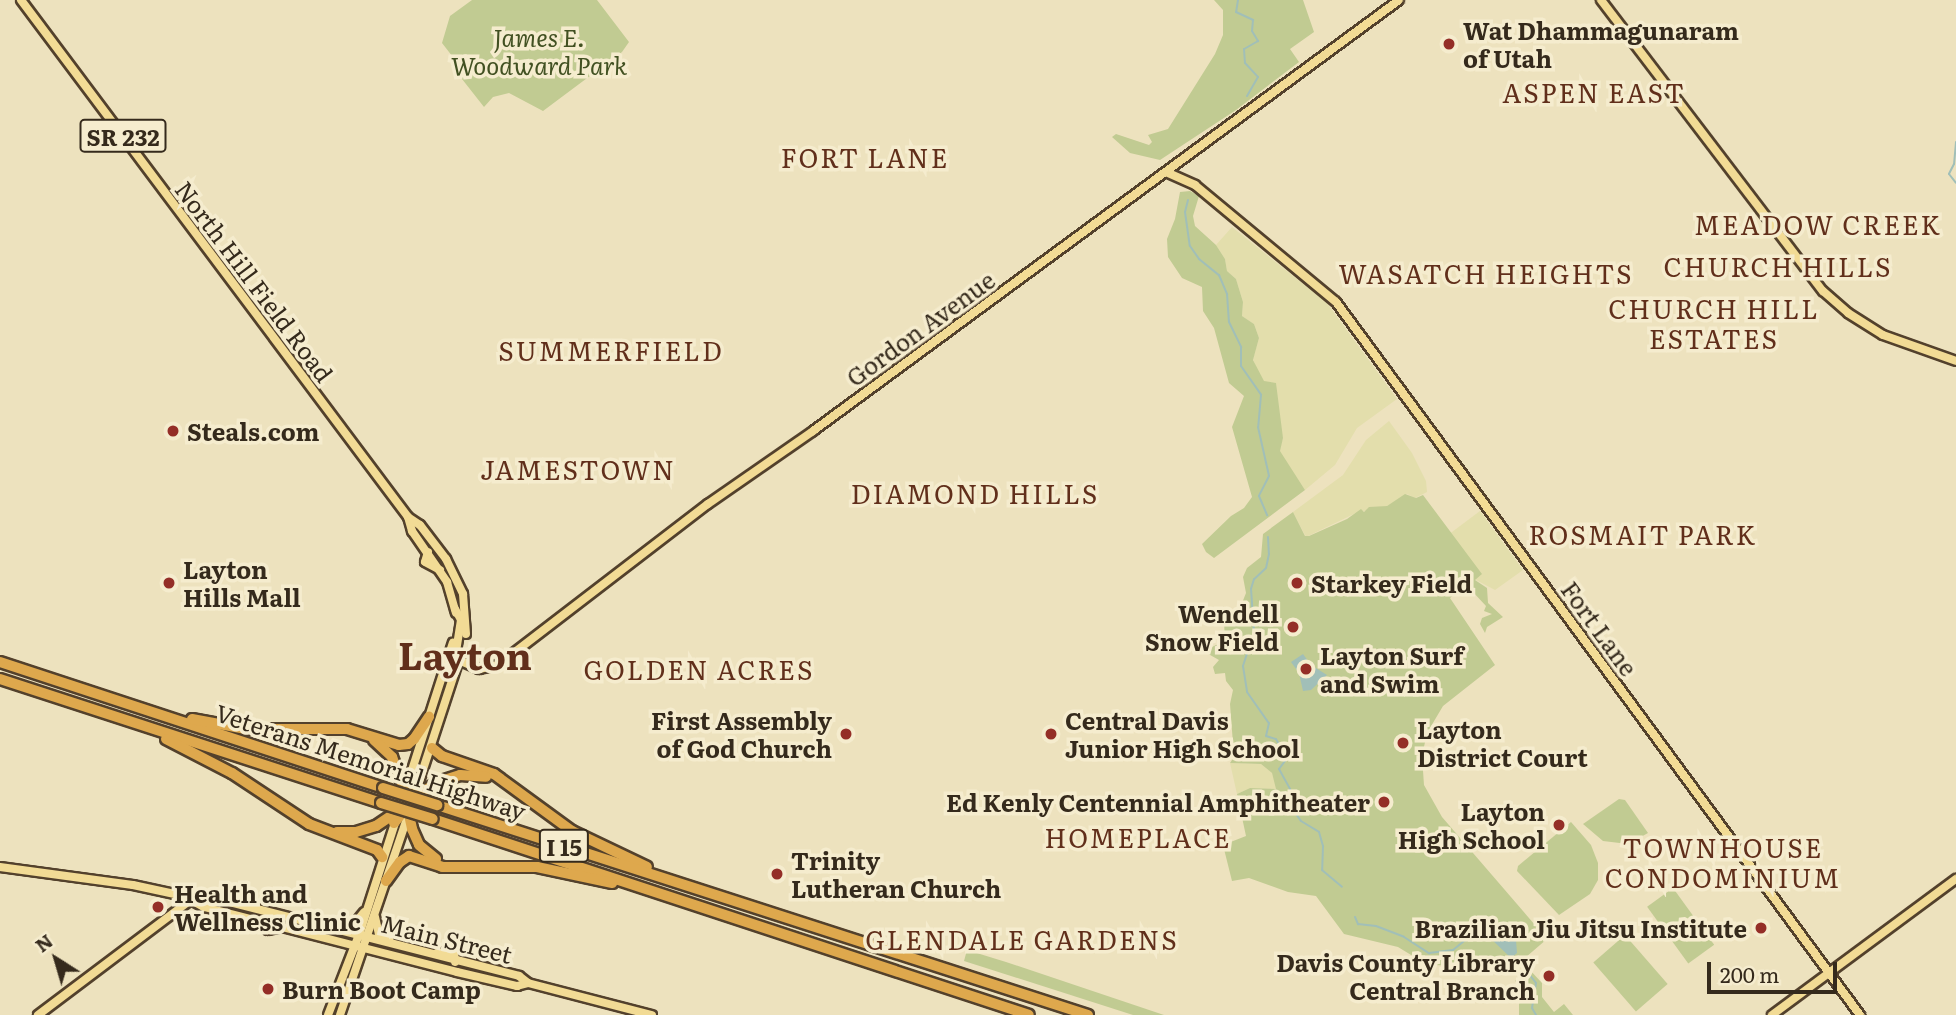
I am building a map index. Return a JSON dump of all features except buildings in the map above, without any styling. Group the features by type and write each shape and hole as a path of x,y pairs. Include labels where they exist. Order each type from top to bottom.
{"highway":[{"name":"Veterans Memorial Highway","path":"0,662 1088,1015"},
{"name":"Veterans Memorial Highway","path":"0,679 1030,1015"},
{"path":"134,705 222,726 270,730 347,729 400,745 408,744 429,717"},
{"path":"134,724 232,773 322,831 377,850 382,857"},
{"path":"365,733 392,757 424,851 443,863 463,868"},
{"path":"432,748 442,756 494,774 589,840 692,887"},
{"path":"322,831 345,833 366,829 438,782 457,775 475,775 506,784"},
{"path":"399,826 406,801 418,785"},
{"path":"386,881 400,862 409,856 442,867 537,867 654,891"}],"main road":[{"name":"North Hill Field Road","path":"21,0 408,517"},
{"name":"Gordon Avenue","path":"460,660 477,669 497,665 718,497 782,453 1399,0"},
{"path":"1601,0 1823,292 1847,312 1884,335 1956,361"},
{"name":"Fort Lane","path":"1166,172 1195,185 1336,302 1860,1015"},
{"name":"SR 232","path":"406,801 455,632 455,609 442,572 412,531 408,517"},
{"name":"SR 232","path":"408,517 420,526 452,568 462,590 466,611 466,633 460,660 418,785"},
{"path":"428,552 435,553 449,572 466,611"},
{"path":"455,609 461,620 456,652 460,660"},
{"path":"443,716 451,673 448,662"},
{"path":"340,1015 372,908 382,857 399,826"},
{"path":"329,928 353,926 372,908 386,881 399,826"},
{"name":"Main Street","path":"0,867 107,880 191,899 210,897 329,928 401,957 517,986 528,983"},
{"path":"1772,1015 1956,879"},
{"path":"38,1015 191,899"},
{"name":"Main Street","path":"191,899 204,907 264,922 406,947 519,976 528,983 652,1015"},
{"path":"372,908 380,935 406,947"},
{"path":"264,922 268,919 303,921"},
{"path":"330,1013 361,941"},
{"path":"401,957 419,957 450,965 457,960"}],"shaded area":[{"path":"1232,227 1327,303 1397,399 1357,428 1335,465 1305,490 1279,451 1283,438 1253,359 1259,338 1254,324 1242,316 1243,302 1236,279 1227,271 1225,259 1216,245"},
{"path":"1389,421 1412,453 1426,481 1427,492 1415,498 1407,494 1387,506 1356,513 1306,537 1293,512 1343,475 1366,440"},
{"path":"1480,511 1523,570 1495,590 1476,580 1444,538"},
{"path":"1230,763 1261,764 1272,773 1277,789 1250,788 1237,794"}],"green space":[{"name":"James E. Woodward Park","path":"472,0 597,0 629,42 622,52 543,111 509,93 493,97 484,107 451,65 456,61 442,43 450,16"},
{"path":"1214,0 1303,0 1314,32 1290,49 1299,62 1236,110 1160,160 1130,153 1112,137 1116,134 1149,145 1152,142 1148,135 1168,129 1215,54 1223,35 1223,10"},
{"path":"1190,191 1199,196 1193,216 1195,226 1216,245 1225,259 1227,271 1236,279 1243,302 1242,316 1254,324 1259,338 1253,360 1264,381 1276,383 1283,438 1280,451 1305,490 1214,558 1206,552 1202,544 1231,516 1244,508 1252,497 1232,427 1244,396 1229,383 1214,328 1203,311 1202,287 1182,278 1168,257 1167,239 1175,219 1180,192"},
{"path":"1405,494 1416,498 1423,495 1482,574 1475,580 1487,588 1488,603 1503,617 1487,627 1485,633 1480,624 1482,618 1492,614 1484,611 1486,606 1472,591 1470,582 1450,598 1495,665 1443,706 1427,733 1422,756 1424,785 1442,817 1547,939 1506,974 1484,961 1461,966 1433,965 1398,947 1344,934 1316,896 1288,892 1249,878 1232,881 1223,845 1246,836 1237,794 1250,788 1276,789 1272,773 1261,764 1230,763 1234,757 1230,704 1233,690 1226,681 1225,673 1215,674 1213,667 1219,660 1203,651 1225,641 1224,622 1230,615 1237,613 1242,603 1246,593 1243,577 1247,568 1261,557 1263,534 1293,512 1305,536 1309,536 1347,519 1361,509 1364,512 1369,507 1387,506"},
{"path":"1619,799 1625,800 1648,833 1628,844 1603,841 1583,824"},
{"path":"1571,822 1591,845 1598,863 1598,880 1590,894 1559,915 1517,871 1518,866"},
{"path":"1673,888 1714,945 1688,963 1647,907"},
{"path":"1625,935 1668,984 1636,1012 1593,963"},
{"path":"967,950 1164,1015 1133,1015 964,961"},
{"path":"1528,968 1542,983 1542,997 1554,1012 1564,1004 1573,1015 1519,1015 1519,1004 1527,990 1515,981"}],"water":[{"path":"1303,654 1311,665 1327,675 1311,690 1303,691 1299,673 1291,662"},
{"path":"1487,922 1508,931 1516,940 1517,953 1511,958 1488,936 1463,942 1473,933 1473,928"}],"waterway":[{"path":"1238,0 1236,12 1253,20 1252,31 1258,41 1244,49 1245,63 1258,77 1247,96"},
{"path":"1956,142 1954,164 1949,174 1956,183"},
{"path":"1188,200 1185,212 1190,246 1199,259 1219,275 1227,294 1229,322 1241,347 1241,366 1261,395 1258,427 1269,476 1259,496 1267,515"},
{"path":"1268,537 1266,568 1254,579 1251,589 1254,632 1243,666 1247,692 1269,723 1266,736 1276,739 1285,755 1285,761 1279,769 1290,789 1288,803 1301,821 1319,832 1323,846 1322,870 1342,887"},
{"path":"1355,917 1358,924 1376,926 1404,937 1429,953 1453,950 1463,942"},
{"path":"1529,974 1536,983 1532,1008 1536,1015"}],"place":[{"name":"Wat Dhammagunaram of Utah","path":"1449,44"},
{"name":"Steals.com","path":"173,431"},
{"name":"Layton Hills Mall","path":"169,583"},
{"name":"Starkey Field","path":"1297,583"},
{"name":"Wendell Snow Field","path":"1293,627"},
{"name":"Layton Surf and Swim","path":"1306,669"},
{"name":"First Assembly of God Church","path":"846,734"},
{"name":"Central Davis Junior High School","path":"1051,734"},
{"name":"Layton District Court","path":"1403,743"},
{"name":"Ed Kenly Centennial Amphitheater","path":"1384,802"},
{"name":"Layton High School","path":"1559,825"},
{"name":"Trinity Lutheran Church","path":"777,874"},
{"name":"Health and Wellness Clinic","path":"158,907"},
{"name":"Brazilian Jiu Jitsu Institute","path":"1761,928"},
{"name":"Davis County Library Central Branch","path":"1549,976"},
{"name":"Burn Boot Camp","path":"268,989"}],"district":[{"name":"ASPEN EAST","path":"1594,92"},
{"name":"FORT LANE","path":"865,157"},
{"name":"MEADOW CREEK","path":"1818,224"},
{"name":"CHURCH HILLS","path":"1778,266"},
{"name":"WASATCH HEIGHTS","path":"1486,273"},
{"name":"CHURCH HILL ESTATES","path":"1714,323"},
{"name":"SUMMERFIELD","path":"611,350"},
{"name":"JAMESTOWN","path":"578,469"},
{"name":"DIAMOND HILLS","path":"975,493"},
{"name":"ROSMAIT PARK","path":"1643,534"},
{"name":"Layton","path":"465,654"},
{"name":"GOLDEN ACRES","path":"699,669"},
{"name":"HOMEPLACE","path":"1138,837"},
{"name":"TOWNHOUSE CONDOMINIUM","path":"1723,862"},
{"name":"GLENDALE GARDENS","path":"1022,939"}]}
